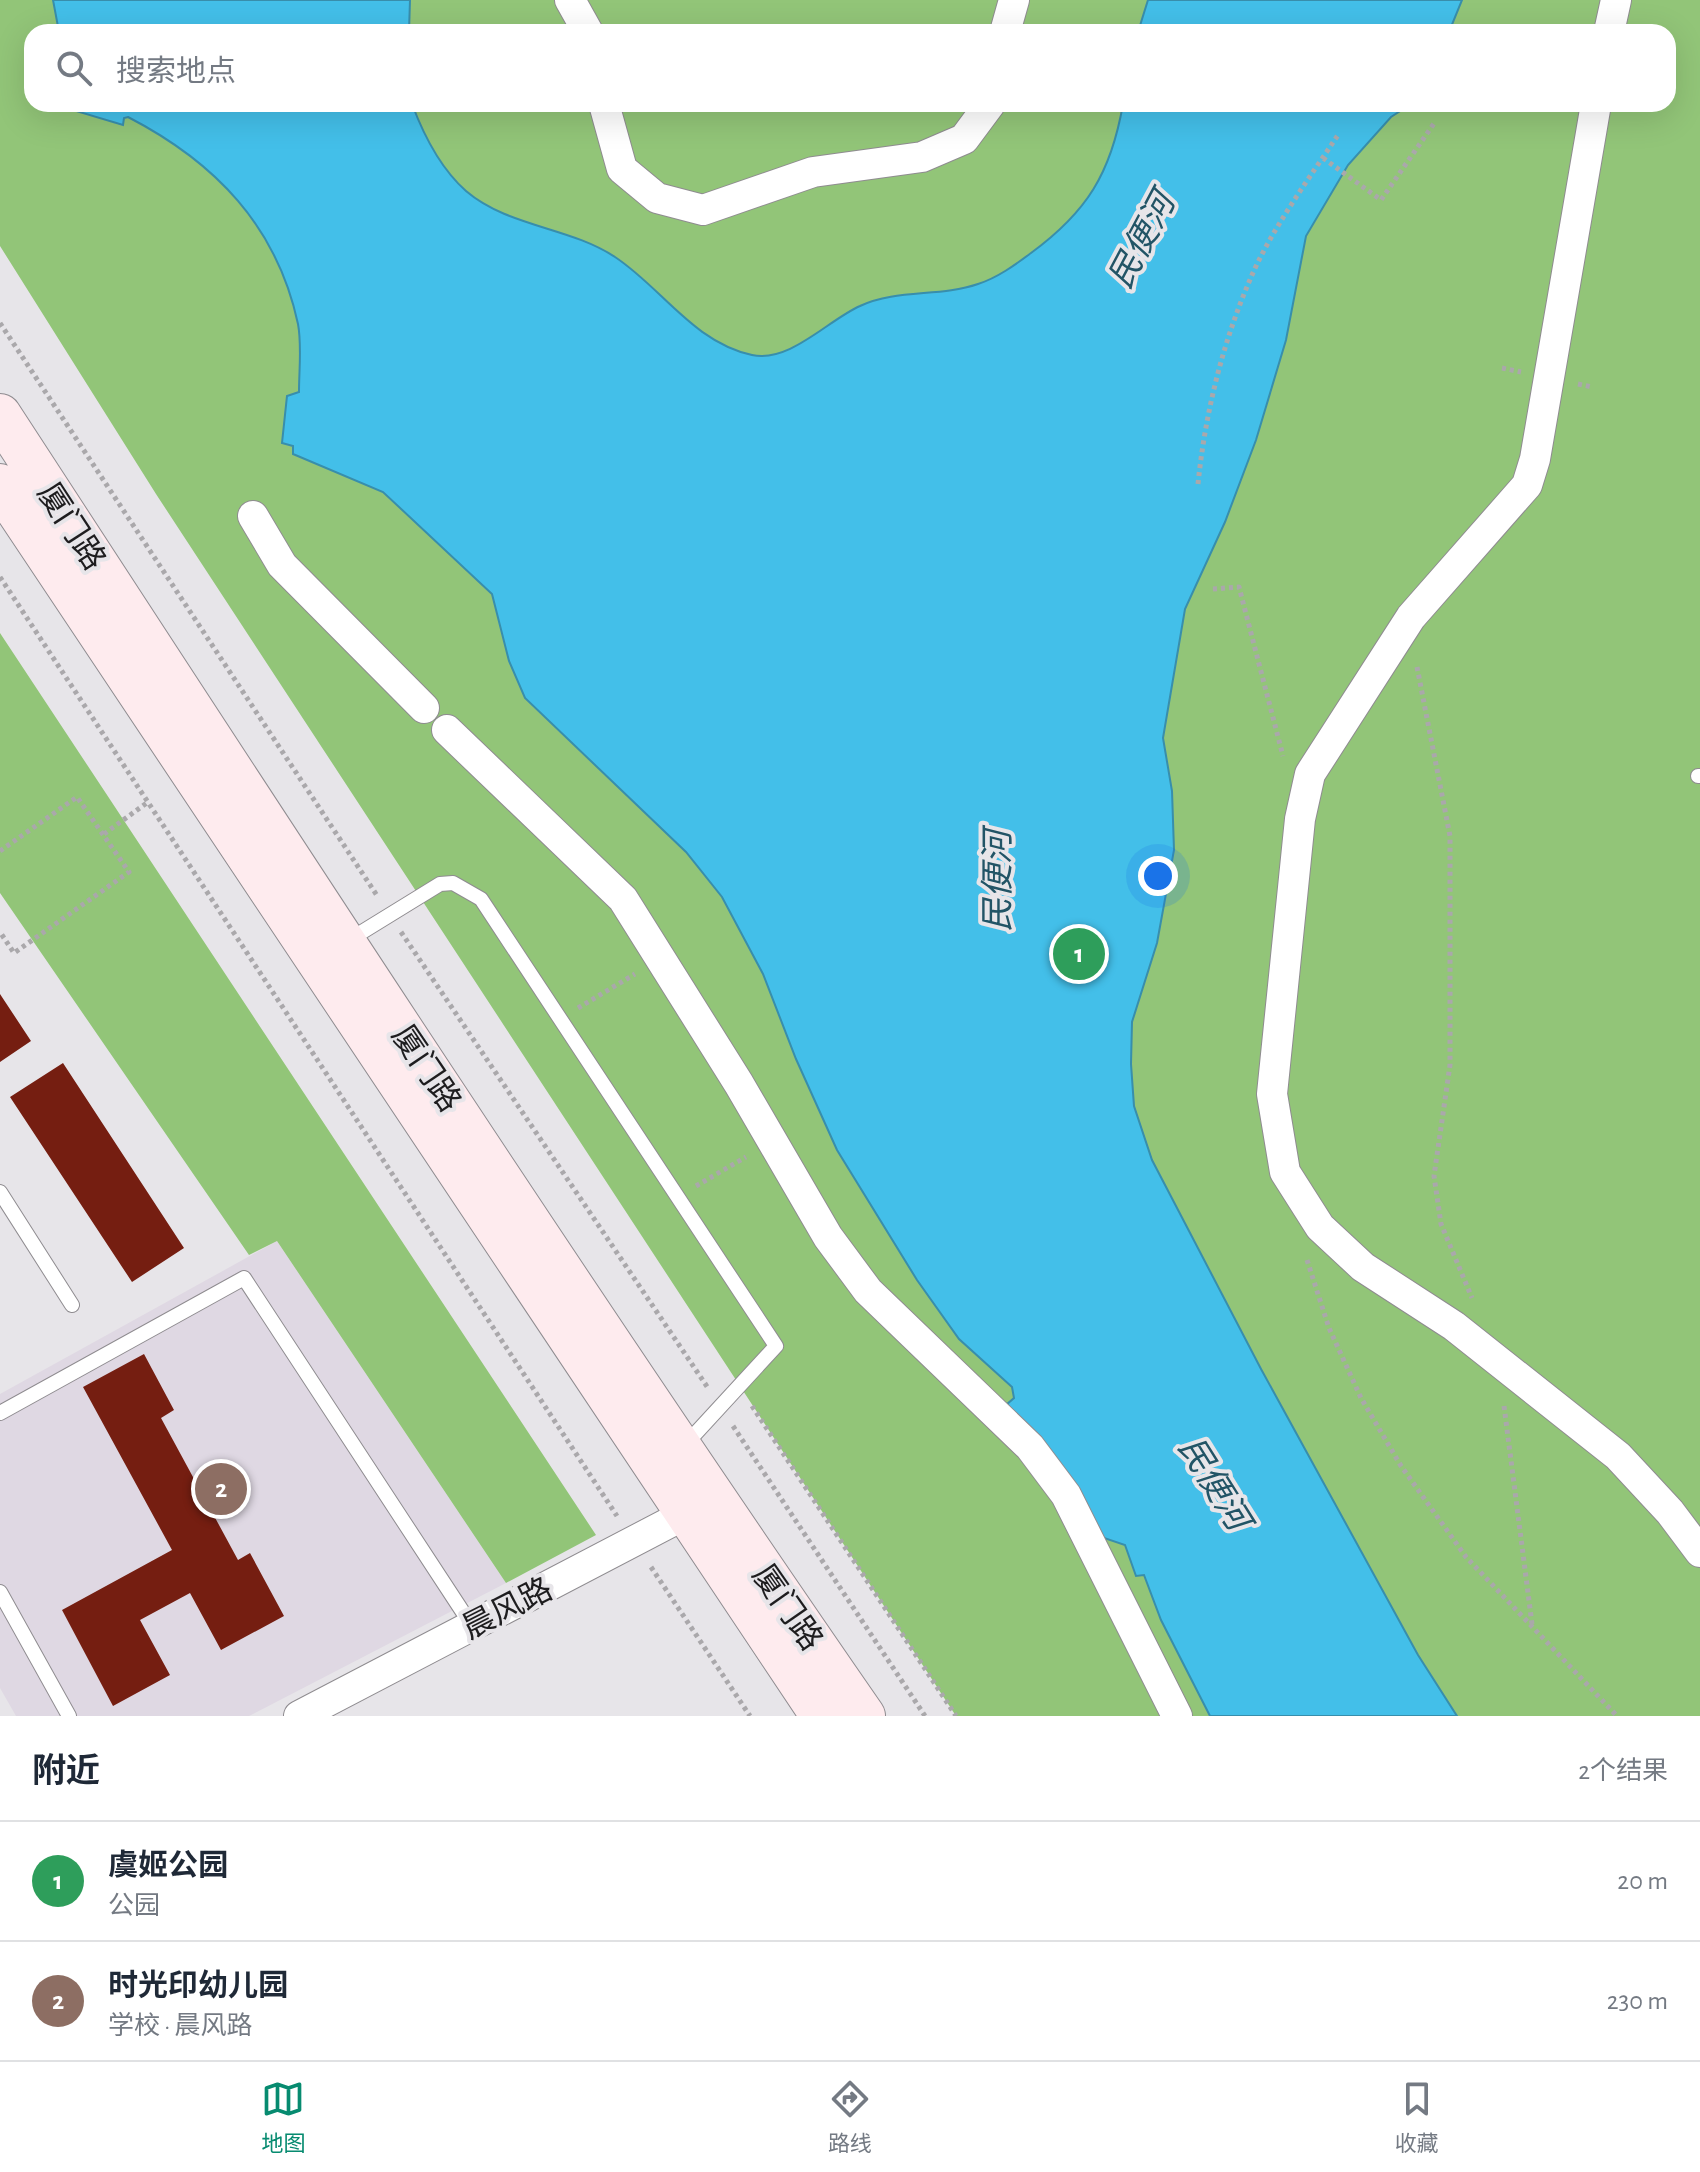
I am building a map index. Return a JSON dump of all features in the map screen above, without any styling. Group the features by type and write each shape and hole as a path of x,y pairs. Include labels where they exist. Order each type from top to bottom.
{"street":[{"path":"570,0 584,24"},
{"path":"1007,24 1014,0"},
{"path":"1611,24 1616,0"},
{"path":"606,112 622,169 657,198 703,210 813,172 922,157 964,139 984,112"},
{"path":"1595,112 1535,459 1527,485 1411,617 1310,774 1300,819 1272,1094 1285,1172 1320,1227 1363,1267 1454,1326 1618,1456 1670,1512 1700,1552"},
{"name":"厦门路","path":"0,415 344,943 681,1449 700,1507 822,1716"},
{"name":"厦门路","path":"0,485 700,1507 864,1716"},
{"path":"253,516 282,565 424,708"},
{"path":"447,730 623,899 739,1084 828,1237 868,1291 1030,1447 1066,1495 1177,1716"},
{"name":"晨风路","path":"299,1716 700,1507"}],"lane":[{"path":"344,943 440,884 453,883 481,899 776,1346 681,1449"},
{"path":"0,1192 72,1305"},
{"path":"0,1413 244,1278 472,1626"},
{"path":"0,1592 69,1716"}],"path":[{"path":"1323,158 1381,200 1435,122"},
{"path":"1198,484 1202,448 1224,349 1250,279 1338,135"},
{"path":"0,323 389,915 925,1716"},
{"path":"0,577 750,1716"},
{"path":"1213,589 1239,587 1284,757"},
{"path":"1411,617 1426,720 1450,836 1450,1065 1434,1176 1441,1224 1475,1306"},
{"path":"0,851 77,797 129,872 14,953 0,932"},
{"path":"104,835 148,802"},
{"path":"560,1019 661,959"},
{"path":"677,1197 771,1142"},
{"path":"1303,1247 1329,1328 1361,1398 1401,1466 1466,1557 1617,1716"},
{"path":"1498,1361 1532,1624"},
{"path":"739,1386 956,1716"}],"shaded area":[{"path":"277,1241 506,1583 249,1716 16,1716 0,1688 0,1394"}],"green space":[{"path":"0,0 1700,0 1700,1716 956,1716 156,494 0,246"},
{"path":"0,633 596,1535 506,1583 277,1241 249,1255 0,893"}],"water":[{"path":"53,0 410,0 409,24 58,24"},
{"path":"1148,0 1462,0 1452,24 1140,24"},
{"name":"民便河","path":"79,112 416,112 441,162 466,191 483,203 520,220 597,247 632,270 712,339 752,355 766,356 794,347 848,312 874,301 963,288 1006,271 1051,238 1082,206 1103,171 1121,112 1399,112 1348,165 1306,236 1286,340 1256,440 1225,522 1185,609 1163,738 1172,791 1174,850 1157,943 1132,1022 1131,1064 1134,1106 1152,1160 1261,1369 1418,1655 1457,1716 1210,1716 1161,1620 1144,1575 1136,1576 1125,1545 1104,1538 1006,1405 1014,1398 1012,1387 959,1339 917,1280 837,1150 796,1059 763,974 722,897 686,852 525,698 509,661 492,594 383,492 293,454 293,446 282,443 287,396 299,392 300,349 298,324 275,257 258,227 214,176 159,135 128,117 124,118 123,125"}],"building":[{"path":"0,994 31,1041 0,1062"},
{"path":"63,1063 184,1248 132,1282 10,1097"},
{"path":"144,1354 174,1410 161,1418 238,1560 250,1553 284,1616 221,1650 190,1593 140,1620 170,1675 113,1706 62,1610 172,1550 83,1387"}],"place":[{"name":"虞姬公园","path":"1079,954"},
{"name":"时光印幼儿园","path":"221,1489"}]}
